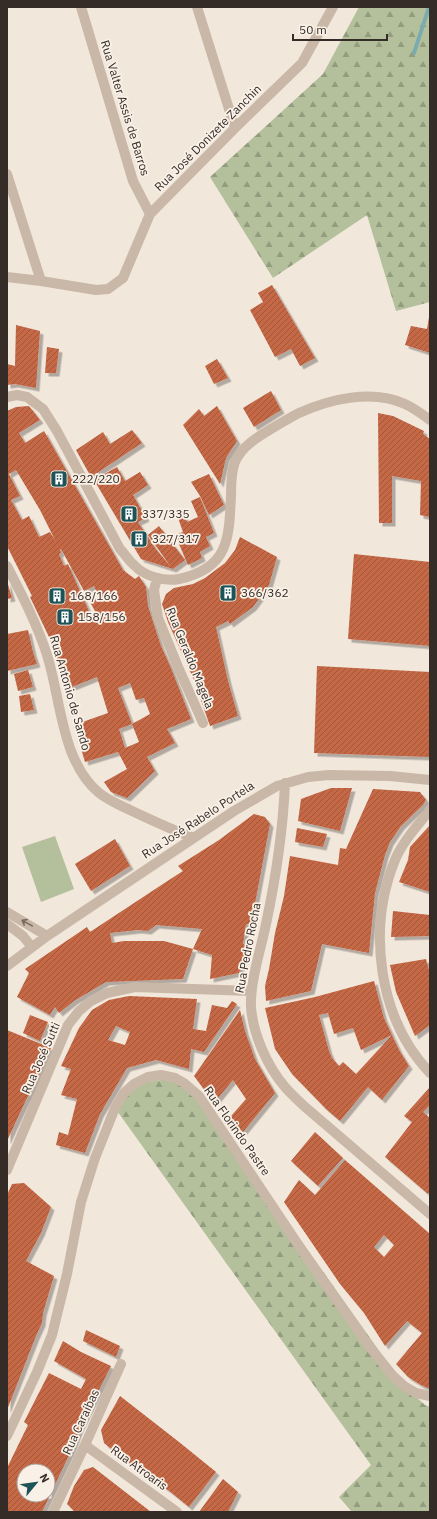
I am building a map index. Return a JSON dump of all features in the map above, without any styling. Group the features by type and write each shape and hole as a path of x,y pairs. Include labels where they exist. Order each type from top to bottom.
{"street":[{"name":"Rua Valter Assis de Barros","path":"81,7 133,181 150,214"},
{"path":"197,7 235,128"},
{"name":"Rua José Donizete Zanchin","path":"41,281 96,290 108,289 123,278 150,214 302,62 333,7"},
{"path":"7,174 41,281 7,278"},
{"path":"7,397 17,395 27,397 43,409 57,431 120,549 134,566 157,578 174,580 187,577 212,566 219,558 225,546 230,523 232,478 236,461 247,446 268,430 299,413 323,404 364,397 378,397 404,403 420,412 430,420"},
{"name":"Rua Antonio de Sando","path":"7,566 34,622 47,656 70,747 81,771 90,784 100,794 115,803 157,823 194,838"},
{"name":"Rua Geraldo Magela","path":"157,578 154,590 158,618 203,723"},
{"name":"Rua José Rabelo Portela","path":"7,966 31,946 46,936 256,797 277,786 308,778 330,775 390,776 430,780"},
{"name":"Rua Pedro Rocha","path":"286,783 280,846 269,910 251,991 251,1008 260,1043 270,1064 285,1087 304,1106 430,1214"},
{"path":"430,810 408,838 396,858 386,888 381,922 380,953 384,985 393,1012 407,1041 419,1061 430,1073"},
{"path":"7,912 46,936"},
{"path":"7,924 18,932 31,946"},
{"name":"Rua José Sutti","path":"7,1170 68,1025 79,1011 91,1001 106,993 135,987 251,991"},
{"name":"Rua Florindo Pastre","path":"7,1436 37,1372 52,1335 67,1274 81,1202 95,1158 115,1108 124,1093 134,1084 148,1077 162,1075 175,1078 184,1083 199,1096 303,1252 369,1346 393,1376 404,1386 416,1393 430,1396"},
{"name":"Rua Caraíbas","path":"53,1512 121,1364"},
{"name":"Rua Atroaris","path":"85,1445 178,1512"}],"green space":[{"path":"359,7 430,7 430,302 396,311 367,215 273,278 210,177 323,74"},
{"path":"55,836 74,889 41,902 22,847"},
{"path":"175,1078 199,1096 404,1386 425,1405 430,1407 430,1512 352,1512 339,1497 371,1465 115,1108 134,1084"}],"building":[{"path":"272,285 315,358 300,366 291,349 275,357 250,310 263,302 258,293"},
{"path":"429,317 430,353 405,345 411,326 427,329"},
{"path":"16,325 40,331 36,388 15,384 7,385 7,364 15,366"},
{"path":"47,347 59,349 56,373 45,373"},
{"path":"217,359 228,378 214,384 205,366"},
{"path":"271,391 281,410 254,427 243,408"},
{"path":"29,406 40,420 19,433 25,443 44,431 123,570 135,579 139,576 146,587 148,606 161,646 191,719 167,729 175,743 147,757 155,771 127,798 111,792 104,782 127,769 118,752 85,762 74,725 108,713 97,677 67,689 49,637 30,597 32,596 7,546 7,411 16,407","holes":["16,470 40,510 56,542 50,532 39,537 29,516 22,520 11,500 20,496 9,474","61,549 84,591 94,586 99,597 90,602 96,613 91,616 68,564 64,566 59,554 61,553","130,683 136,700 144,698 150,714 132,724 118,688","132,724 139,742 125,748 119,729"]},
{"path":"217,406 237,441 226,458 220,484 183,425 199,409 204,416"},
{"path":"378,413 393,416 424,431 423,434 430,439 430,517 420,515 421,481 392,476 392,523 379,523"},
{"path":"132,430 142,443 91,477 76,450 103,432 110,444"},
{"path":"117,467 125,481 140,472 148,485 133,495 146,518 138,522 155,548 171,567 148,535 159,526 185,560 173,569 141,559 94,480"},
{"path":"209,474 224,505 209,515 191,482"},
{"path":"200,497 214,533 206,537 210,546 200,552 202,558 188,565 175,535 183,532 176,512 182,510 187,522 198,517 191,501"},
{"path":"240,537 277,557 269,585 253,607 230,624 228,621 216,627 228,681 238,716 210,726 194,680 168,622 162,604 166,594 174,588 193,584 205,578 225,563 235,550"},
{"path":"354,554 430,562 430,646 348,639"},
{"path":"7,581 12,598 7,599"},
{"path":"28,630 37,664 7,671 7,634"},
{"path":"317,666 430,672 430,757 314,753"},
{"path":"28,670 33,687 18,691 14,674"},
{"path":"30,694 34,710 21,712 19,696"},
{"path":"331,788 352,788 340,831 298,821 301,799"},
{"path":"373,789 420,792 426,800 423,805 401,826 390,842 385,855 375,893 369,953 322,944 311,991 266,1001 265,986 284,896 290,856 338,865 340,848 346,849"},
{"path":"254,814 265,817 270,824 251,925 246,924 243,944 248,947 239,973 210,979 212,955 193,949 183,979 106,982 74,1001 59,1013 55,1007 50,1015 17,997 29,973 25,969 87,927 90,932 183,871 178,866 219,840","holes":["156,925 202,929 193,949 164,941 124,941 112,943 110,933 138,930 148,931"]},
{"path":"430,825 430,892 399,882 408,860 410,847"},
{"path":"297,828 327,834 323,847 295,842"},
{"path":"115,839 130,866 91,891 75,864"},
{"path":"393,911 430,915 430,936 391,937"},
{"path":"426,959 430,974 430,1025 415,1036 396,992 390,965"},
{"path":"374,981 384,1018 392,1035 399,1050 409,1066 382,1100 368,1087 340,1121 326,1109 292,1074 275,1049 265,1008 315,997","holes":["328,1013 334,1034 353,1028 361,1050 392,1035 356,1074 343,1062 339,1066 332,1058 319,1015"]},
{"path":"129,996 197,999 193,1029 206,1031 212,1005 227,1008 232,1001 237,1004 204,1052 191,1049 189,1069 156,1060 127,1068 100,1114 85,1153 56,1145 59,1132 68,1135 77,1099 61,1095 71,1069 61,1066 79,1028 92,1010 109,1000","holes":["116,1026 130,1032 125,1045 108,1040"]},
{"path":"240,1010 245,1031 255,1059 275,1093 243,1132 236,1125 232,1130 225,1123 246,1099 233,1080 214,1103 194,1076"},
{"path":"30,1015 48,1022 40,1041 23,1033"},
{"path":"7,1030 51,1048 35,1085 26,1100 7,1141"},
{"path":"430,1087 430,1105 423,1112 430,1118 430,1191 428,1194 385,1157 412,1122 404,1116"},
{"path":"315,1132 343,1158 318,1186 291,1161"},
{"path":"345,1160 430,1234 430,1389 408,1377 396,1364 422,1333 407,1321 385,1346 364,1313 340,1284 284,1202 299,1180 315,1195","holes":["384,1235 394,1245 384,1257 374,1247"]},
{"path":"24,1183 51,1207 41,1233 26,1261 54,1276 43,1313 42,1323 7,1410 7,1195 12,1184"},
{"path":"86,1330 120,1346 116,1357 83,1341"},
{"path":"63,1341 81,1352 111,1366 80,1428 73,1447 56,1483 56,1463 16,1463 16,1503 46,1503 42,1512 7,1512 7,1468 28,1425 24,1422 49,1373 81,1389 86,1379 54,1361"},
{"path":"120,1396 216,1472 189,1507 104,1443 101,1430"},
{"path":"93,1467 151,1512 75,1512 67,1504 74,1486 84,1470"},
{"path":"223,1479 238,1492 228,1512 199,1512"}],"waterway":[{"path":"414,53 429,7"}],"place":[{"name":"222/220","path":"59,479"},
{"name":"337/335","path":"129,514"},
{"name":"327/317","path":"139,539"},
{"name":"366/362","path":"228,593"},
{"name":"168/166","path":"57,596"},
{"name":"158/156","path":"65,617"}]}
